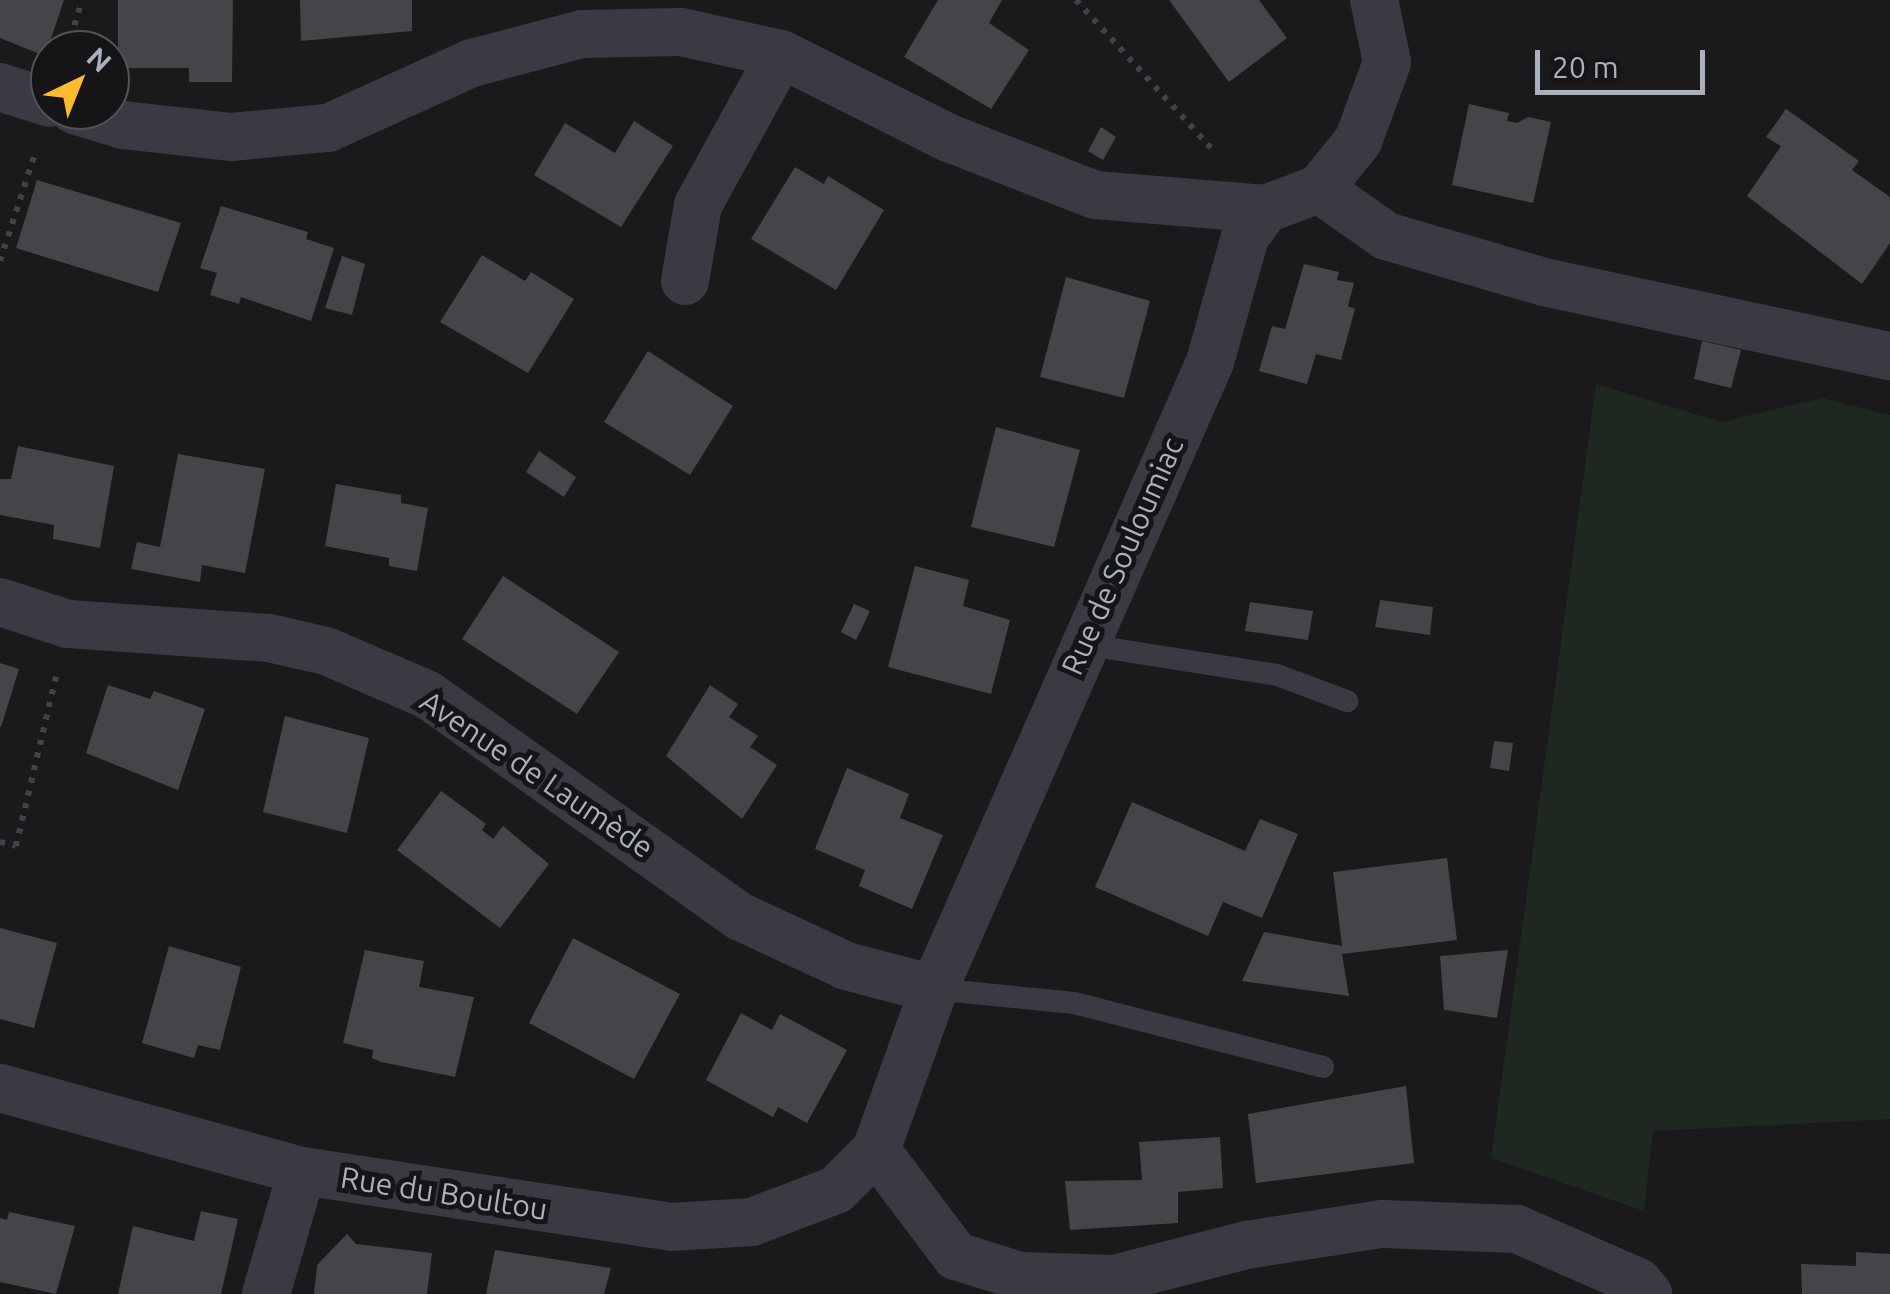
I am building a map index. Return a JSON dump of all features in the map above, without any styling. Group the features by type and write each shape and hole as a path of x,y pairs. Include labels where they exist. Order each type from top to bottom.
{"street":[{"path":"130,126 232,137 328,128 472,64 582,34 682,32 782,54 949,138 1094,195 1265,209 1319,188 1358,142 1387,62 1374,0"},
{"path":"685,281 698,205 782,54"},
{"path":"0,87 30,111"},
{"path":"1319,188 1386,236 1544,282 1890,356"},
{"name":"Rue de Souloumiac","path":"876,1150 934,989 1082,644 1210,362 1245,237 1265,209"},
{"name":"Avenue de Laumède","path":"0,602 68,624 269,638 326,651 428,695 739,916 846,966 934,989"},
{"name":"Rue du Boultou","path":"0,1088 302,1171 671,1227 769,1216 836,1190 876,1150"},
{"path":"876,1150 956,1256 1020,1276 1114,1279 1246,1245 1382,1224 1517,1229 1623,1275 1648,1294"},
{"path":"266,1294 302,1171"}],"lane":[{"path":"1082,644 1277,675 1346,701"},
{"path":"934,989 1074,1003 1322,1067"},
{"path":"1114,1279 1165,1294"}],"path":[{"path":"73,30 82,0"},
{"path":"1076,0 1265,209"},
{"path":"0,261 41,130"},
{"path":"0,842 16,846 68,624"}],"shaded area":[{"path":"1596,384 1721,422 1823,398 1890,415 1890,1119 1653,1131 1644,1211 1491,1158"}],"building":[{"path":"0,0 64,0 54,30 30,30 30,50 0,38"},
{"path":"118,0 233,0 232,82 189,82 189,68 130,68 130,30 118,30"},
{"path":"300,0 412,0 412,31 301,41"},
{"path":"938,0 1002,0 989,23 1029,50 991,109 904,57"},
{"path":"1169,0 1259,0 1287,38 1229,82"},
{"path":"1469,104 1509,113 1507,121 1517,123 1528,117 1551,122 1533,203 1452,185"},
{"path":"1786,109 1859,161 1852,170 1890,197 1890,243 1862,284 1747,196 1781,146 1766,137"},
{"path":"634,121 673,146 621,227 534,175 565,123 615,153"},
{"path":"1101,127 1116,137 1103,160 1088,151"},
{"path":"795,167 824,184 828,176 884,210 836,290 751,239"},
{"path":"37,180 181,223 158,292 16,248"},
{"path":"221,206 308,232 306,239 334,248 311,321 241,297 239,304 210,295 217,273 200,268"},
{"path":"482,255 525,281 531,272 574,299 528,373 440,322"},
{"path":"342,256 365,264 352,315 325,308"},
{"path":"1304,264 1339,272 1337,280 1354,283 1348,306 1355,309 1341,360 1316,354 1307,384 1259,371 1272,326 1285,329"},
{"path":"1066,277 1150,301 1124,398 1040,377"},
{"path":"1702,341 1741,350 1731,388 1694,379"},
{"path":"648,351 733,406 690,475 604,422"},
{"path":"996,427 1080,450 1054,547 971,527"},
{"path":"18,446 114,466 100,548 53,539 54,525 0,515 0,479 11,479"},
{"path":"539,451 576,477 564,497 526,472"},
{"path":"178,454 265,469 245,573 202,565 200,582 131,569 137,542 160,547"},
{"path":"336,484 401,495 401,503 428,508 417,571 389,566 389,558 325,546"},
{"path":"915,566 969,580 963,606 1010,620 991,694 888,667"},
{"path":"503,576 619,652 577,714 462,639"},
{"path":"1380,600 1433,607 1430,635 1375,627"},
{"path":"1250,602 1313,611 1308,640 1245,631"},
{"path":"854,604 870,611 856,640 841,632"},
{"path":"0,663 19,669 1,727 0,727"},
{"path":"108,685 150,699 154,691 205,709 178,790 86,753"},
{"path":"710,685 738,704 729,717 758,736 750,747 777,765 742,819 666,756"},
{"path":"285,716 369,738 347,833 263,812"},
{"path":"1494,741 1513,743 1509,771 1490,768"},
{"path":"847,768 909,794 900,818 943,835 912,909 859,886 865,870 815,849"},
{"path":"441,791 486,824 482,830 493,839 503,826 549,864 500,928 397,850"},
{"path":"1132,802 1245,851 1260,819 1298,834 1262,918 1223,902 1208,936 1095,887"},
{"path":"1447,858 1457,940 1342,954 1349,996 1242,981 1264,932 1342,946 1333,872"},
{"path":"0,928 57,943 34,1028 0,1019"},
{"path":"573,938 680,994 634,1079 529,1023"},
{"path":"169,946 241,967 220,1050 198,1045 194,1058 142,1043"},
{"path":"365,950 424,961 419,987 474,997 455,1077 381,1062 372,1058 373,1050 343,1043"},
{"path":"1508,950 1497,1018 1444,1010 1440,956"},
{"path":"741,1013 772,1030 780,1014 847,1050 807,1123 778,1107 773,1117 706,1080"},
{"path":"1406,1086 1414,1163 1256,1183 1248,1114"},
{"path":"1220,1137 1223,1188 1178,1192 1178,1223 1070,1230 1065,1181 1142,1180 1139,1142"},
{"path":"201,1211 238,1219 221,1294 118,1294 133,1226 194,1241"},
{"path":"9,1212 75,1226 56,1294 0,1282 0,1218 7,1220"},
{"path":"347,1234 356,1244 432,1253 427,1294 314,1294 317,1265"},
{"path":"495,1250 611,1268 604,1294 486,1294"},
{"path":"1856,1252 1890,1254 1890,1294 1802,1294 1801,1264 1856,1266"}]}
